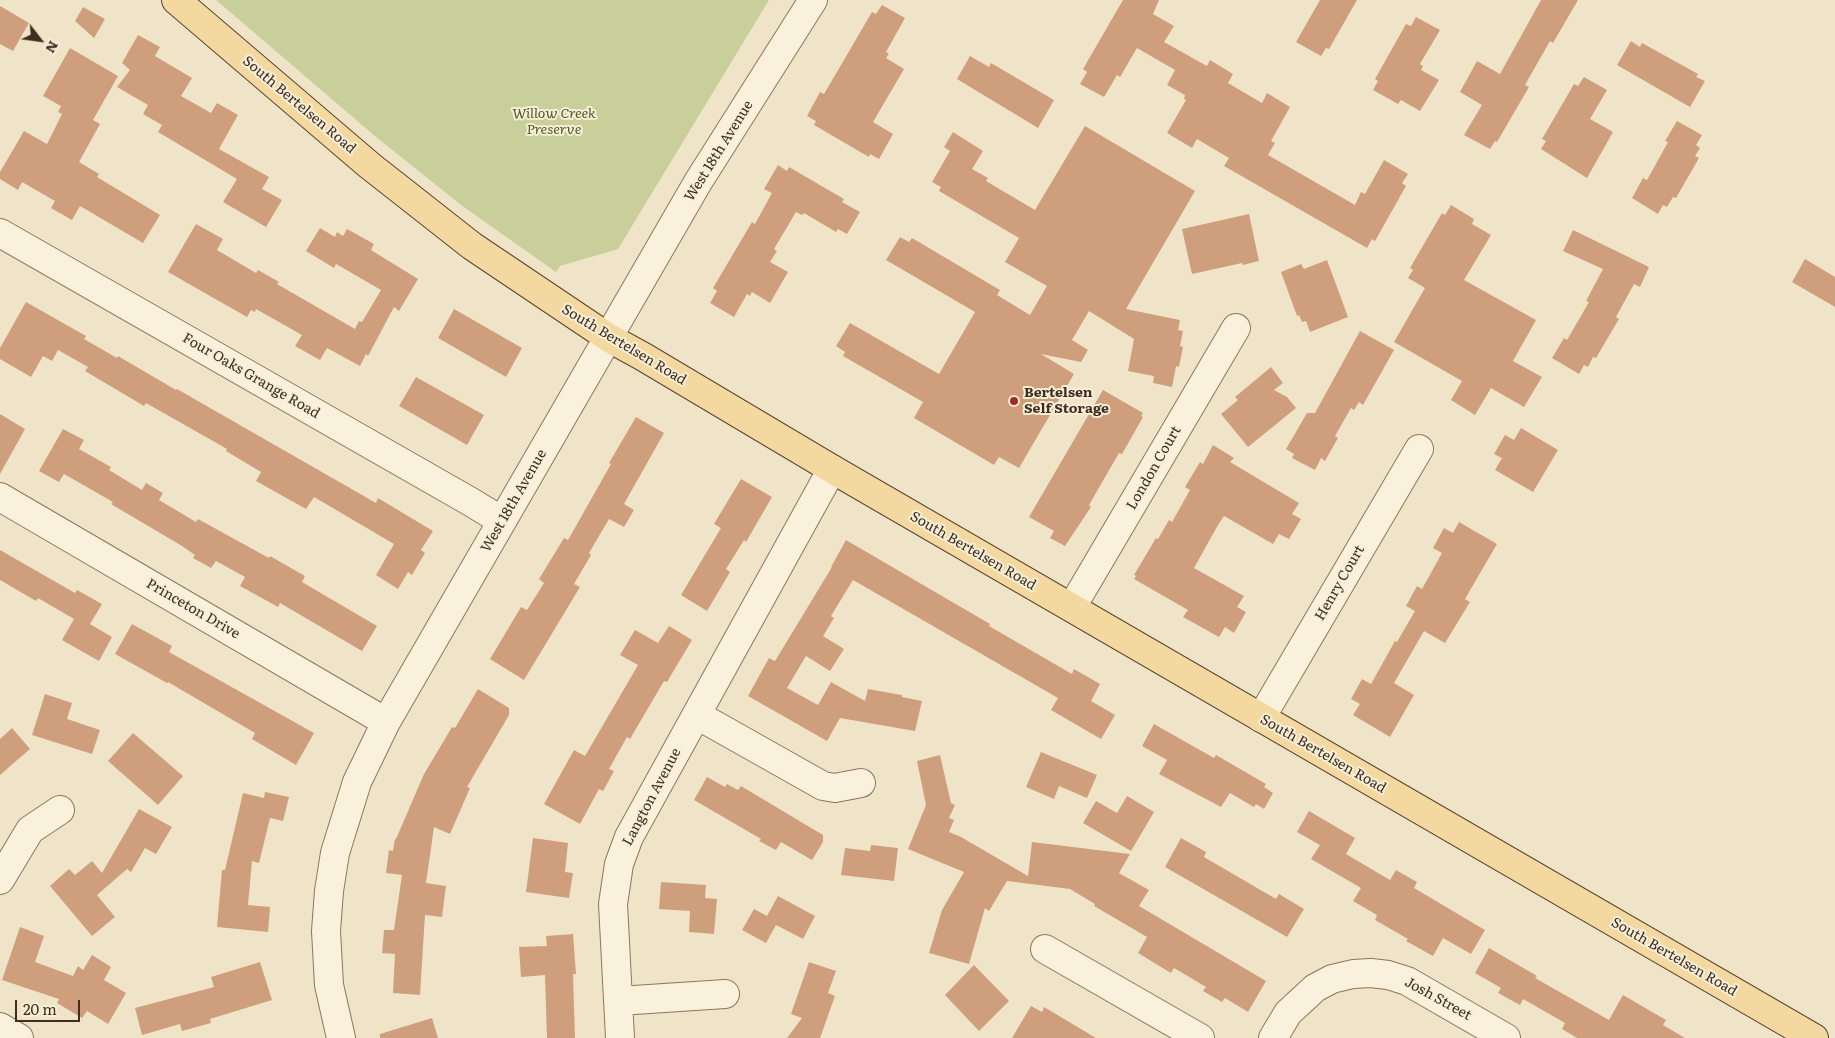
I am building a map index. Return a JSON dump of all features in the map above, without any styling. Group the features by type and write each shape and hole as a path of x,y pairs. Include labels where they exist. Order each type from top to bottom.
{"main road":[{"name":"South Bertelsen Road","path":"176,0 376,171 472,246 609,338 832,470 1072,607 1814,1038"}],"street":[{"name":"West 18th Avenue","path":"337,1037 330,985 326,931 329,891 335,853 357,782 386,722 698,182 813,0"},
{"name":"Four Oaks Grange Road","path":"0,233 502,521"},
{"name":"London Court","path":"1072,607 1236,328"},
{"name":"Henry Court","path":"1261,718 1419,449"},
{"name":"Langton Avenue","path":"620,1038 613,904 619,864 629,837 832,470"},
{"name":"Princeton Drive","path":"0,497 386,722"},
{"path":"697,714 823,786 835,788 861,784"},
{"path":"0,880 30,830 60,810"},
{"path":"1045,949 1200,1038"},
{"name":"Josh Street","path":"1273,1038 1288,1013 1303,997 1315,988 1332,979 1353,974 1372,973 1388,975 1407,981 1506,1038"},
{"path":"619,1001 725,994"},
{"path":"0,1026 19,1038"}],"green space":[{"name":"Willow Creek Preserve","path":"216,0 769,0 618,249 560,266 556,272 461,205 376,137"}],"building":[{"path":"1123,0 1159,0 1153,14 1174,26 1164,42 1207,66 1210,60 1233,74 1228,83 1262,103 1267,93 1290,107 1271,141 1275,143 1268,155 1355,205 1361,192 1365,194 1384,160 1408,174 1402,183 1406,186 1375,241 1372,239 1367,248 1224,166 1229,158 1197,139 1192,148 1167,133 1186,100 1184,99 1185,95 1167,85 1175,70 1137,48 1120,77 1117,75 1104,97 1080,84 1087,72 1083,69"},
{"path":"1320,0 1357,0 1329,49 1326,48 1321,56 1296,42"},
{"path":"1541,0 1578,0 1553,43 1550,41 1525,85 1529,87 1497,142 1495,141 1490,149 1464,135 1482,105 1460,92 1477,61 1500,74"},
{"path":"882,5 905,18 886,52 889,54 886,58 904,69 873,122 893,134 879,159 870,154 869,157 814,125 816,121 807,116 820,92 824,94 872,12 876,14"},
{"path":"0,6 29,23 13,51 0,44"},
{"path":"83,7 105,19 94,38 75,21"},
{"path":"1416,17 1440,30 1420,64 1423,66 1421,70 1439,80 1420,111 1401,100 1398,104 1373,90 1378,81 1375,79 1406,24 1411,26"},
{"path":"138,35 160,47 155,56 192,78 181,96 211,113 217,103 238,115 219,149 269,177 262,189 282,200 266,227 223,202 237,179 158,132 162,125 143,114 148,105 117,87 130,70 122,63"},
{"path":"1631,41 1640,47 1642,43 1698,74 1696,77 1705,81 1690,107 1617,65"},
{"path":"70,48 118,76 93,120 100,124 79,162 99,174 97,177 160,215 143,243 80,206 72,220 51,208 55,201 22,182 18,190 0,179 0,172 24,131 47,144 62,114 58,112 61,106 43,96"},
{"path":"970,56 989,67 991,63 1054,100 1038,128 957,79"},
{"path":"1584,77 1607,90 1590,119 1613,132 1587,178 1541,149 1546,141 1542,139 1574,84 1578,86"},
{"path":"1677,121 1702,135 1696,145 1700,148 1695,156 1699,158 1676,198 1673,197 1667,207 1663,205 1658,214 1632,198 1643,178 1647,180 1668,142 1665,141"},
{"path":"1085,126 1195,191 1126,309 1180,320 1178,330 1183,331 1180,346 1183,347 1179,367 1176,366 1172,387 1153,383 1154,376 1128,371 1134,339 1089,311 1072,340 1088,350 1081,362 1041,354 1074,374 1019,468 999,457 994,465 914,418 923,402 843,356 845,352 836,346 850,323 939,374 975,312 886,260 900,237 909,242 912,238 1000,290 997,295 1030,315 1047,286 1005,262 1019,238 939,191 941,187 932,182 950,151 944,147 953,132 983,151 972,169 988,178 986,181 1035,210"},
{"path":"778,165 787,171 789,167 844,199 842,202 860,212 847,234 838,229 836,232 804,213 802,215 796,212 774,249 777,251 770,262 788,272 770,303 752,292 750,296 747,294 734,317 710,303 717,291 713,288 752,222 755,224 772,193 764,189"},
{"path":"1451,205 1474,219 1472,224 1491,235 1464,280 1536,320 1513,361 1542,377 1524,407 1491,388 1475,415 1451,400 1462,381 1394,342 1425,288 1408,278 1413,270 1410,268 1442,213 1445,215"},
{"path":"1249,214 1259,261 1192,274 1182,229"},
{"path":"196,224 223,239 217,250 256,273 258,270 279,282 277,284 355,329 359,321 362,322 381,290 336,264 334,268 306,251 320,228 335,237 337,232 343,236 347,229 374,244 371,250 418,279 399,311 394,307 368,356 366,354 360,366 327,348 320,360 295,346 302,335 256,309 255,312 251,310 247,317 168,272"},
{"path":"1573,230 1649,267 1640,287 1634,284 1616,317 1619,319 1596,358 1593,357 1588,367 1584,365 1579,374 1552,358 1564,338 1567,340 1589,302 1586,301 1603,269 1563,251"},
{"path":"1805,259 1835,277 1835,307 1792,282"},
{"path":"1327,260 1348,317 1310,332 1306,321 1302,322 1299,315 1297,316 1281,272 1301,264 1304,269"},
{"path":"26,302 86,336 84,339 117,358 118,356 177,389 376,503 378,498 433,531 421,550 425,553 412,575 408,572 398,589 376,575 394,544 314,497 306,509 256,481 261,472 226,451 227,449 146,403 144,406 85,371 88,367 58,350 52,361 43,356 31,377 0,359 0,348"},
{"path":"454,309 522,348 506,377 438,338"},
{"path":"1360,331 1394,350 1363,405 1359,402 1354,410 1351,408 1335,436 1338,438 1325,461 1321,458 1315,470 1292,458 1294,454 1286,449 1307,413 1315,413"},
{"path":"1271,367 1283,383 1274,390 1287,397 1296,408 1248,447 1221,414 1238,400 1235,397"},
{"path":"416,377 484,415 467,445 399,406"},
{"path":"1103,390 1143,413 1141,416 1143,417 1122,454 1119,453 1089,505 1091,507 1065,546 1050,538 1054,531 1029,517"},
{"path":"0,414 25,429 0,474"},
{"path":"636,417 664,433 624,504 634,510 624,527 609,519 574,584 580,587 524,680 490,659 521,607 527,610 544,583 539,579 564,538 568,540"},
{"path":"1521,428 1558,450 1533,492 1495,470 1502,458 1494,454 1505,435 1514,440"},
{"path":"63,429 84,440 79,449 111,467 109,470 142,490 146,483 163,493 159,500 196,522 198,519 305,576 302,582 377,626 362,651 280,603 278,607 240,586 245,577 216,561 211,568 193,558 195,555 182,546 111,504 113,502 64,474 59,482 39,471"},
{"path":"1213,445 1234,458 1230,462 1299,503 1292,514 1301,519 1289,539 1279,534 1273,544 1224,516 1194,568 1244,596 1237,607 1246,612 1234,633 1225,627 1219,637 1183,617 1188,610 1134,579 1136,576 1134,575 1156,538 1158,539 1169,520 1172,522 1190,490 1185,487 1200,462 1203,464"},
{"path":"741,479 772,497 746,542 744,540 726,569 730,572 707,611 681,595 721,528 714,524"},
{"path":"1459,522 1497,544 1465,599 1470,602 1445,643 1424,631 1394,683 1414,695 1390,737 1353,715 1360,704 1351,699 1362,679 1371,684 1395,641 1397,642 1415,611 1406,606 1417,586 1422,589 1442,553 1433,548 1444,528 1453,533"},
{"path":"846,540 1072,674 1074,669 1100,684 1091,701 1115,715 1101,739 1051,710 1058,698 853,580 831,616 834,618 823,636 844,649 830,671 806,656 787,688 818,705 831,682 865,701 868,689 902,695 902,697 922,701 915,731 840,718 827,741 748,696 769,658 775,661 832,567"},
{"path":"0,550 75,593 77,590 102,604 90,624 112,637 99,661 62,640 74,619 38,598 36,601 0,580"},
{"path":"132,624 172,646 169,652 314,733 296,765 252,739 255,733 168,682 115,654"},
{"path":"669,626 692,640 667,682 664,681 630,739 627,737 609,769 614,771 603,791 599,789 580,824 544,804 574,750 585,756 638,665 620,655 635,630 658,643"},
{"path":"478,689 509,708 509,715 467,787 470,788 450,834 434,827 426,883 446,886 442,917 425,915 420,995 393,993 395,954 382,953 384,930 394,930 402,875 386,873 389,850 393,851 395,839 424,774 452,727 455,728"},
{"path":"45,694 72,703 67,719 100,730 92,754 32,735"},
{"path":"1154,724 1214,758 1216,755 1266,784 1264,787 1273,793 1264,809 1256,804 1254,807 1230,793 1221,807 1159,774 1167,760 1142,746"},
{"path":"12,728 30,749 0,775 0,739"},
{"path":"133,733 183,776 158,805 108,761"},
{"path":"1041,752 1097,775 1087,798 1059,786 1054,799 1026,787"},
{"path":"940,755 951,803 955,805 949,818 954,820 949,832 1028,876 1032,842 1130,854 1119,873 1149,890 1139,906 1266,981 1248,1012 1225,998 1222,1002 1203,991 1206,987 1174,968 1171,973 1138,953 1147,937 1094,906 1095,904 1070,889 1007,881 989,911 985,908 969,964 929,953 942,910 964,872 908,849 926,805 917,761"},
{"path":"707,777 725,787 727,784 738,790 741,786 823,835 823,842 812,860 781,842 776,850 759,841 761,839 694,800"},
{"path":"265,792 289,797 283,821 270,818 259,863 252,861 248,905 270,907 268,932 217,927 222,870 225,870 243,793 264,798"},
{"path":"1127,796 1154,812 1131,851 1083,823 1096,801 1117,813"},
{"path":"139,809 172,827 156,854 145,848 131,872 127,869 97,895 115,917 92,936 50,886 69,869 75,875 92,861 102,873"},
{"path":"1309,811 1355,838 1346,854 1390,880 1396,870 1417,882 1414,888 1485,930 1471,954 1443,938 1433,956 1375,920 1377,915 1353,901 1361,888 1311,859 1320,845 1297,832"},
{"path":"533,838 568,843 565,872 573,873 569,898 526,892"},
{"path":"1181,838 1206,852 1204,857 1276,899 1279,894 1304,909 1287,937 1165,867"},
{"path":"871,845 898,848 894,881 841,875 845,848 870,851"},
{"path":"661,882 706,885 705,898 717,899 714,934 689,932 690,911 659,909"},
{"path":"778,896 815,916 803,939 776,925 766,943 742,930 754,909 767,916"},
{"path":"20,927 44,936 35,962 73,976 78,966 83,970 92,955 111,967 104,980 126,993 108,1024 87,1011 82,1018 57,1003 59,999 2,980"},
{"path":"573,934 576,974 573,974 575,1038 547,1038 545,975 521,977 519,947 547,946 546,936"},
{"path":"1489,948 1537,976 1535,978 1609,1020 1623,995 1666,1020 1663,1025 1685,1038 1577,1038 1562,1029 1565,1023 1523,999 1520,1005 1498,993 1501,988 1475,973"},
{"path":"260,962 272,1000 210,1019 211,1023 182,1031 180,1024 142,1035 135,1008 214,987 211,977"},
{"path":"809,962 836,971 828,993 835,996 820,1038 787,1038 802,1018 791,1014"},
{"path":"974,965 1009,1001 979,1031 945,995"},
{"path":"1031,1006 1042,1012 1044,1007 1096,1038 1012,1038"},
{"path":"432,1018 438,1038 380,1038 380,1034"}],"place":[{"name":"Bertelsen Self Storage","path":"1014,401"}]}
